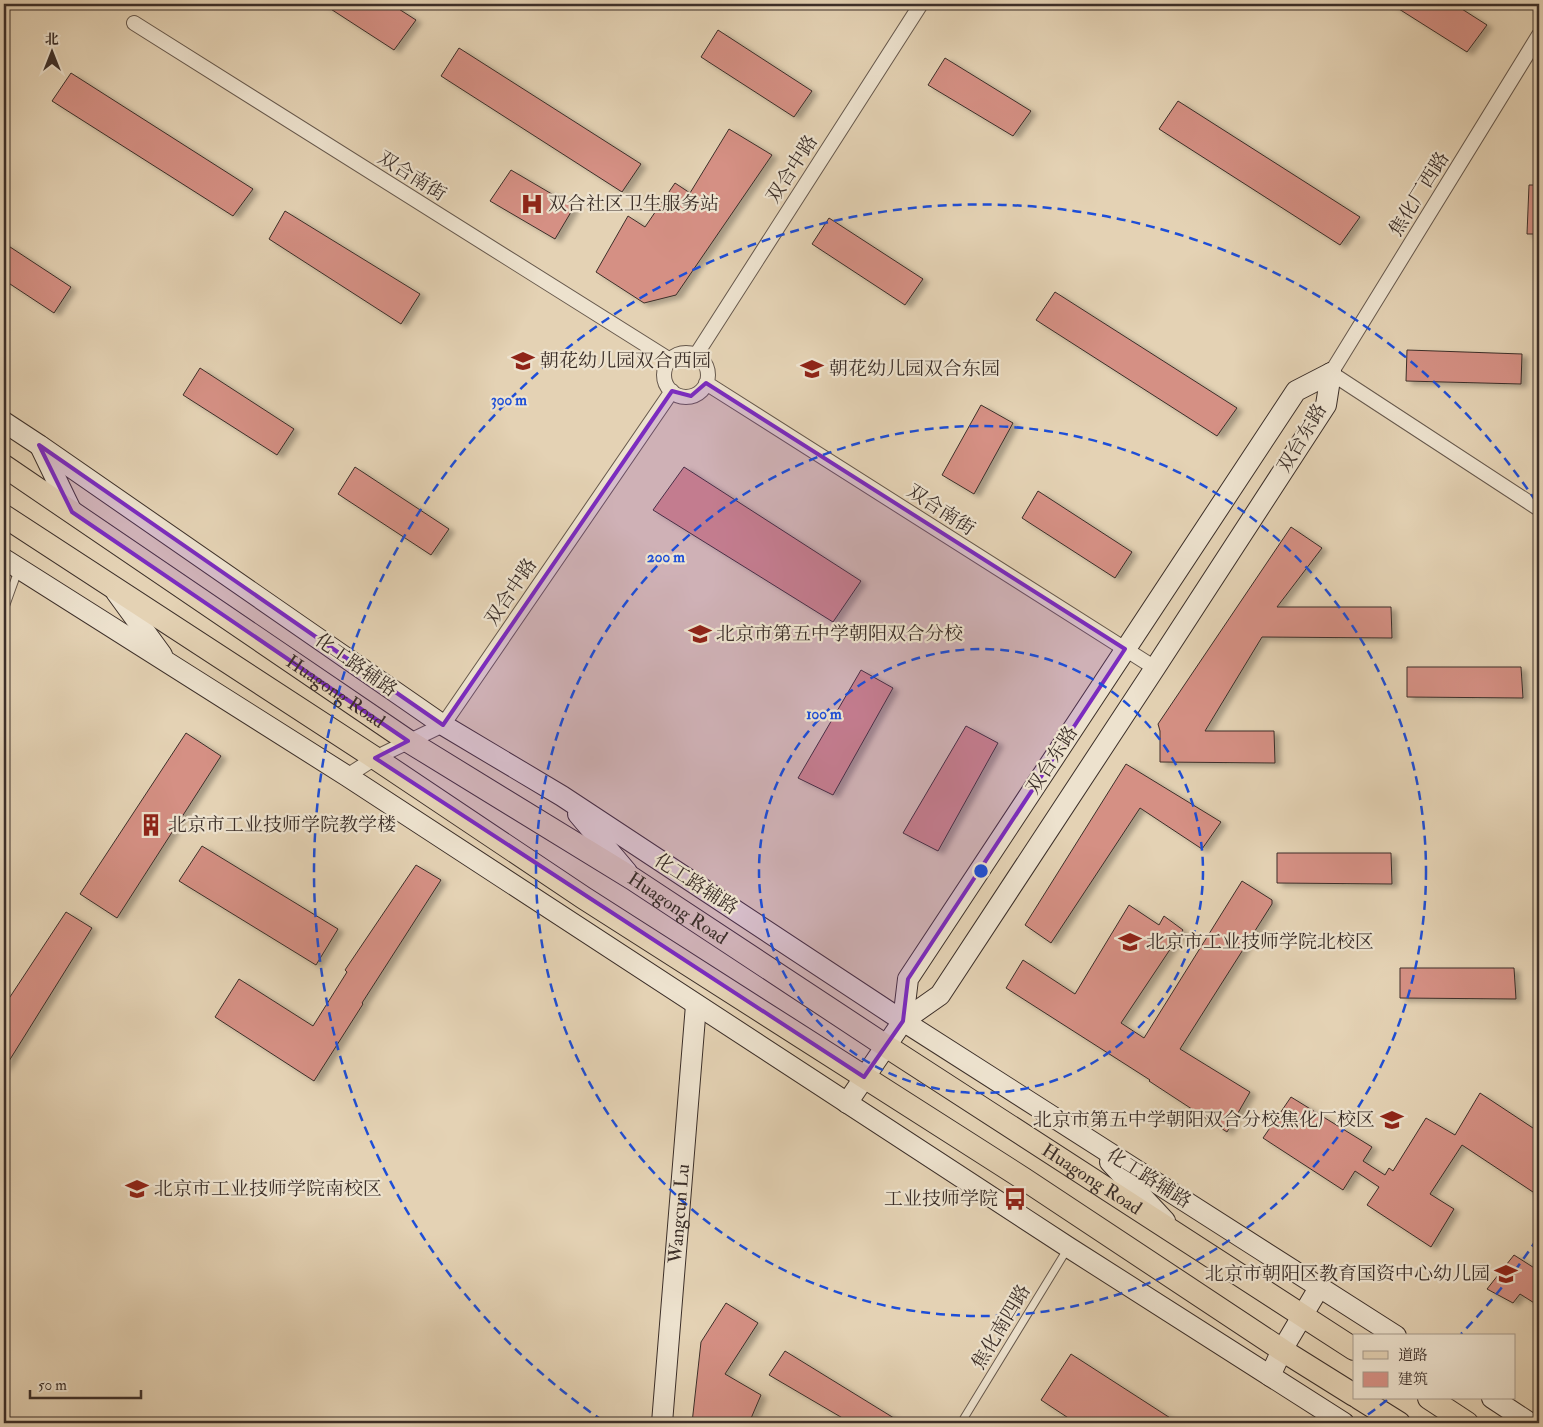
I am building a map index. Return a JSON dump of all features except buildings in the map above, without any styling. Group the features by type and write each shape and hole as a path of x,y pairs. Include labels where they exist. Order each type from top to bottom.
{"main road":[{"name":"Huagong Road","path":"4,466 408,741 633,879 886,1046 1353,1348"},
{"name":"Huagong Road","path":"4,516 375,758 584,898 1024,1179 1282,1350 1353,1394"},
{"path":"1363,1400 1399,1423"},
{"path":"1432,1400 1467,1423"}],"street":[{"name":"双合中路","path":"696,355 921,4"},
{"name":"双合南街","path":"134,23 670,360"},
{"name":"焦化厂西路","path":"1331,373 1539,35"},
{"path":"682,353 689,353 696,355 705,364 707,369 706,382 698,393 684,396 672,391 665,379 666,365 670,360 682,353"},
{"path":"1331,373 1539,509"},
{"name":"双台东路","path":"903,1021 908,979 1125,649 1296,391 1331,373"},
{"name":"双台东路","path":"903,1021 940,995 1326,405 1331,373"},
{"name":"双合南街","path":"706,382 1155,668"},
{"name":"双合中路","path":"443,725 672,391"},
{"name":"化工路辅路","path":"4,422 443,725 562,796 903,1021 1393,1334"},
{"path":"39,445 72,512"},
{"path":"11,564 347,776 1068,1247 1344,1423"},
{"path":"114,588 168,663"},
{"path":"347,776 375,758 443,725"},
{"path":"562,796 633,879"},
{"name":"Wangcun Lu","path":"662,1423 696,1005"},
{"path":"847,1103 903,1021"},
{"path":"1091,1142 1178,1235"},
{"path":"1270,1376 1282,1350 1320,1286"},
{"path":"1495,1400 1530,1423"}],"lane":[{"path":"4,610 11,564"},
{"name":"焦化南四路","path":"962,1423 1068,1247"}],"highlighted area":[{"path":"706,383 1125,649 908,979 903,1021 864,1077 375,758 408,741 72,512 39,445 443,725 672,391 691,396"}],"place":[{"name":"双合社区卫生服务站","path":"532,204"},
{"name":"朝花幼儿园双合西园","path":"523,361"},
{"name":"朝花幼儿园双合东园","path":"812,369"},
{"name":"北京市第五中学朝阳双合分校","path":"700,634"},
{"name":"北京市工业技师学院教学楼","path":"151,825"},
{"name":"北京市工业技师学院北校区","path":"1130,942"},
{"name":"北京市第五中学朝阳双合分校焦化厂校区","path":"1392,1120"},
{"name":"北京市工业技师学院南校区","path":"137,1189"},
{"name":"工业技师学院","path":"1015,1199"},
{"name":"北京市朝阳区教育国资中心幼儿园","path":"1506,1274"}]}
